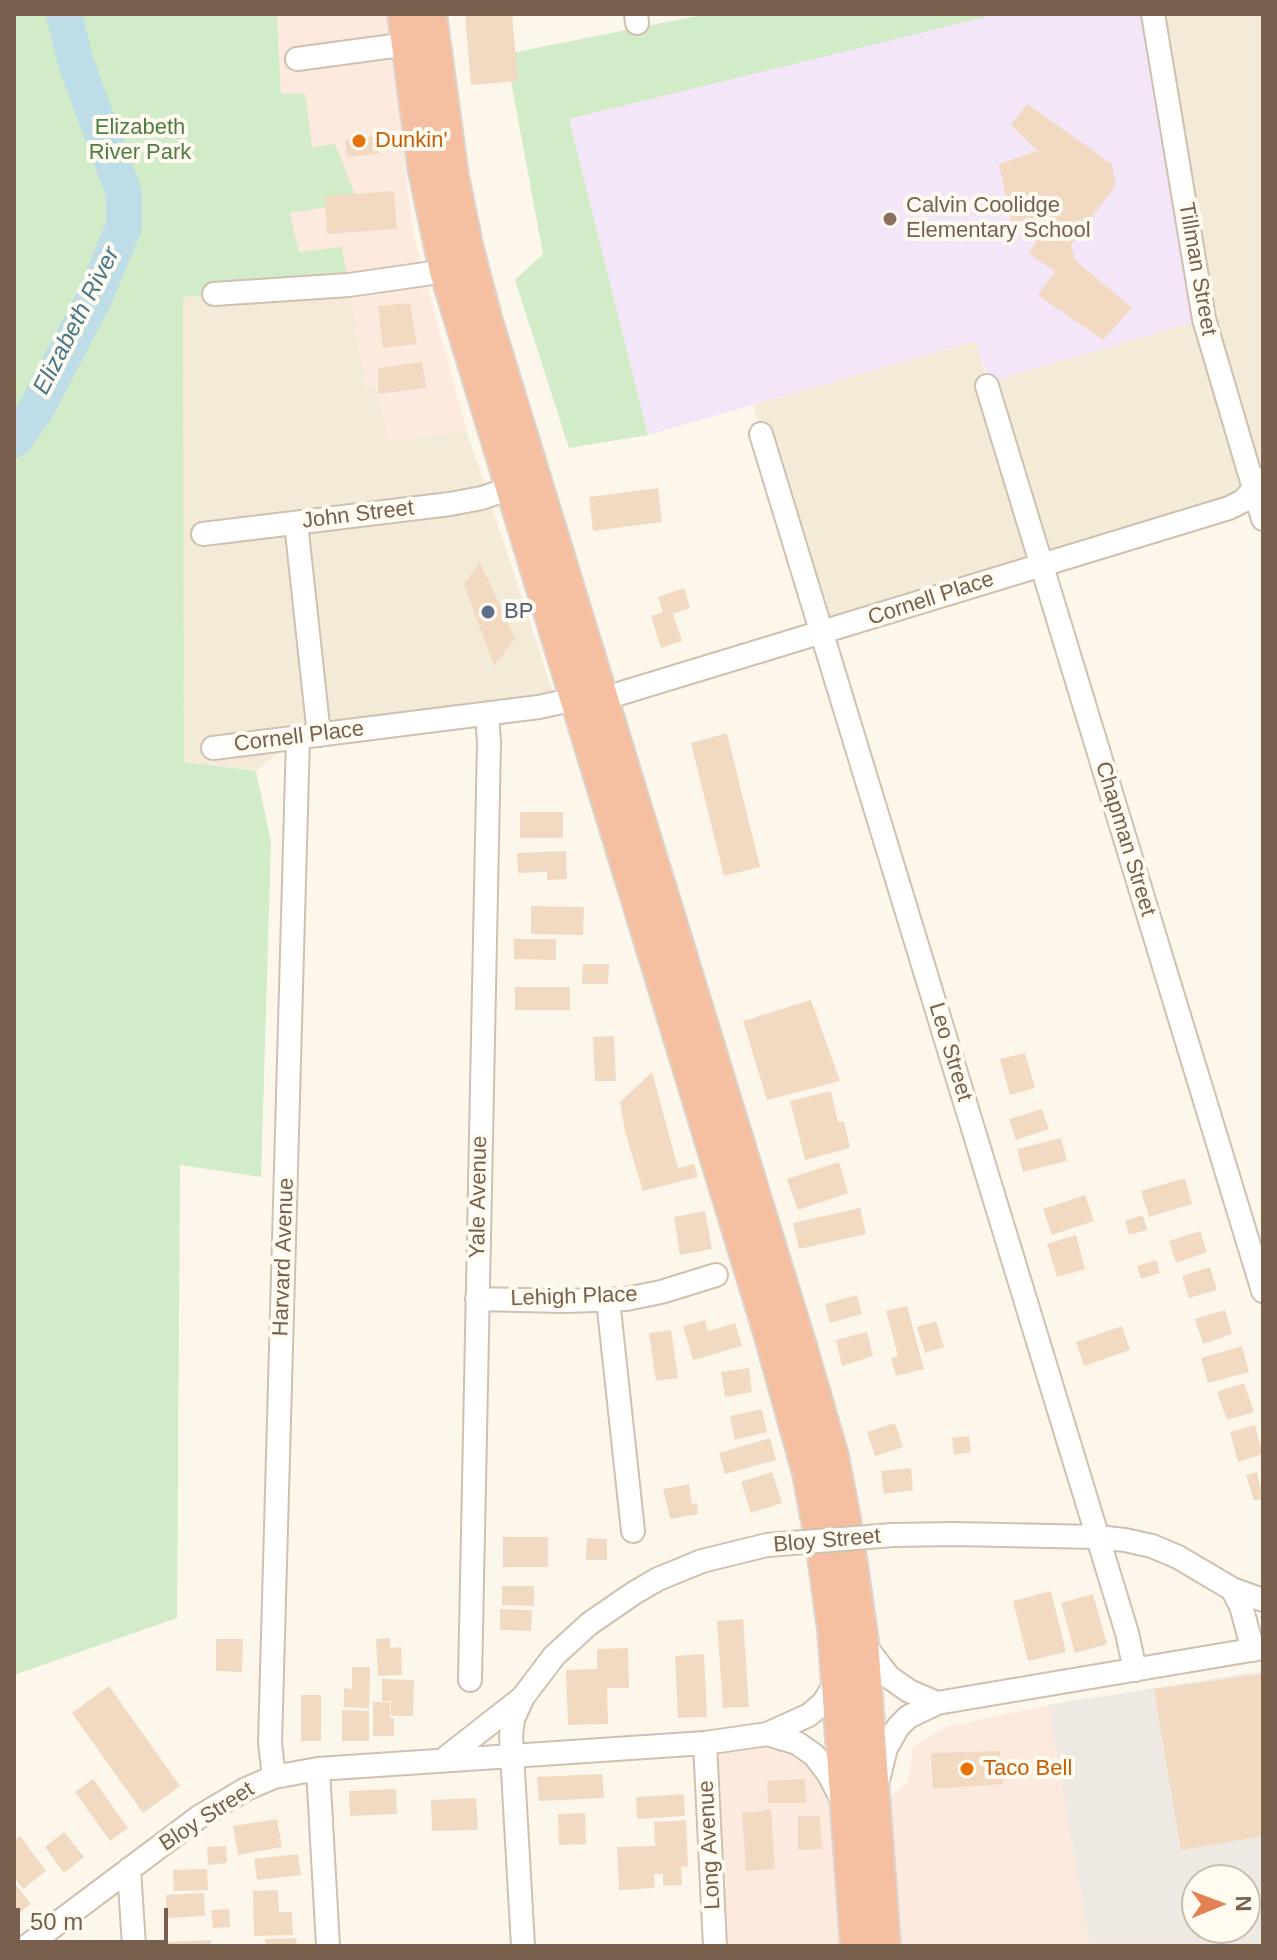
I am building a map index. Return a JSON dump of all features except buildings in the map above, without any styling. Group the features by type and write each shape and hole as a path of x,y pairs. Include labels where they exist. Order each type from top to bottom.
{"highway":[{"path":"430,14 448,152 467,249 589,699 809,1473 825,1562 838,1680 884,1946"},
{"path":"406,29 426,180 446,271 510,488 589,699 822,1420 840,1493 862,1641 857,1946"}],"street":[{"name":"Tillman Street","path":"1153,14 1204,319 1258,485 1263,519"},
{"path":"297,59 406,29"},
{"path":"214,294 349,285 446,271"},
{"name":"Chapman Street","path":"987,386 1263,1291"},
{"name":"Leo Street","path":"761,434 1127,1633 1135,1670"},
{"name":"Cornell Place","path":"213,748 589,699 823,633 1229,508 1243,501 1258,485"},
{"name":"John Street","path":"203,534 465,502 510,488"},
{"name":"Harvard Avenue","path":"274,1777 270,1743 308,736 296,523"},
{"name":"Yale Avenue","path":"470,1680 487,714"},
{"name":"Lehigh Place","path":"477,1299 608,1300 661,1292 716,1275"},
{"path":"608,1300 633,1531"},
{"name":"Bloy Street","path":"512,1755 512,1727 523,1697 554,1656 589,1624 658,1579 702,1561 767,1545 893,1535 1125,1540 1166,1551 1232,1589 1263,1600"},
{"path":"861,1810 892,1736 908,1717 937,1703 1258,1649 1232,1589"},
{"path":"862,1641 889,1677 909,1691 937,1703"},
{"name":"Bloy Street","path":"27,1946 216,1806 274,1777 318,1769 705,1743 767,1734 809,1715 823,1703 838,1680"},
{"path":"443,1760 523,1697"},
{"name":"Bloy Street","path":"767,1734 797,1743 814,1755 861,1810"},
{"name":"Long Avenue","path":"705,1743 715,1946"},
{"path":"512,1755 523,1946"},
{"path":"318,1769 328,1946"},
{"path":"129,1869 134,1946"}],"shaded area":[{"path":"277,14 386,14 414,238 467,432 389,440 376,385 365,387 342,248 299,252 290,212 357,202 312,148 281,95"},
{"name":"Calvin Coolidge Elementary School","path":"976,14 1153,14 1204,319 989,382 975,341 648,435 569,119"},
{"path":"1153,14 1263,14 1263,479 1254,490 823,633 753,405 976,341 988,382"},
{"path":"349,285 366,387 376,385 389,440 467,432 557,704 298,737 256,771 184,762 183,297"},
{"path":"1263,1671 1263,1946 1090,1946 1048,1705"},
{"path":"1048,1705 1090,1946 884,1946 874,1808 907,1784 913,1747 946,1727"},
{"path":"767,1734 828,1773 857,1946 717,1946 705,1743"}],"green space":[{"name":"Elizabeth River Park","path":"14,14 277,14 281,94 305,93 312,147 335,144 358,202 290,213 299,252 342,247 349,285 183,297 184,762 256,771 271,842 261,1177 180,1165 177,1618 14,1675"},
{"path":"707,14 998,14 569,119 648,435 569,448 515,280 543,254 506,54"}],"waterway":[{"name":"Elizabeth River","path":"14,440 35,411 95,297 124,226 124,194 76,63 64,14"}],"place":[{"name":"Dunkin'","path":"359,141"},
{"name":"Calvin Coolidge Elementary School","path":"890,219"},
{"name":"BP","path":"488,612"},
{"name":"Taco Bell","path":"967,1769"}]}
